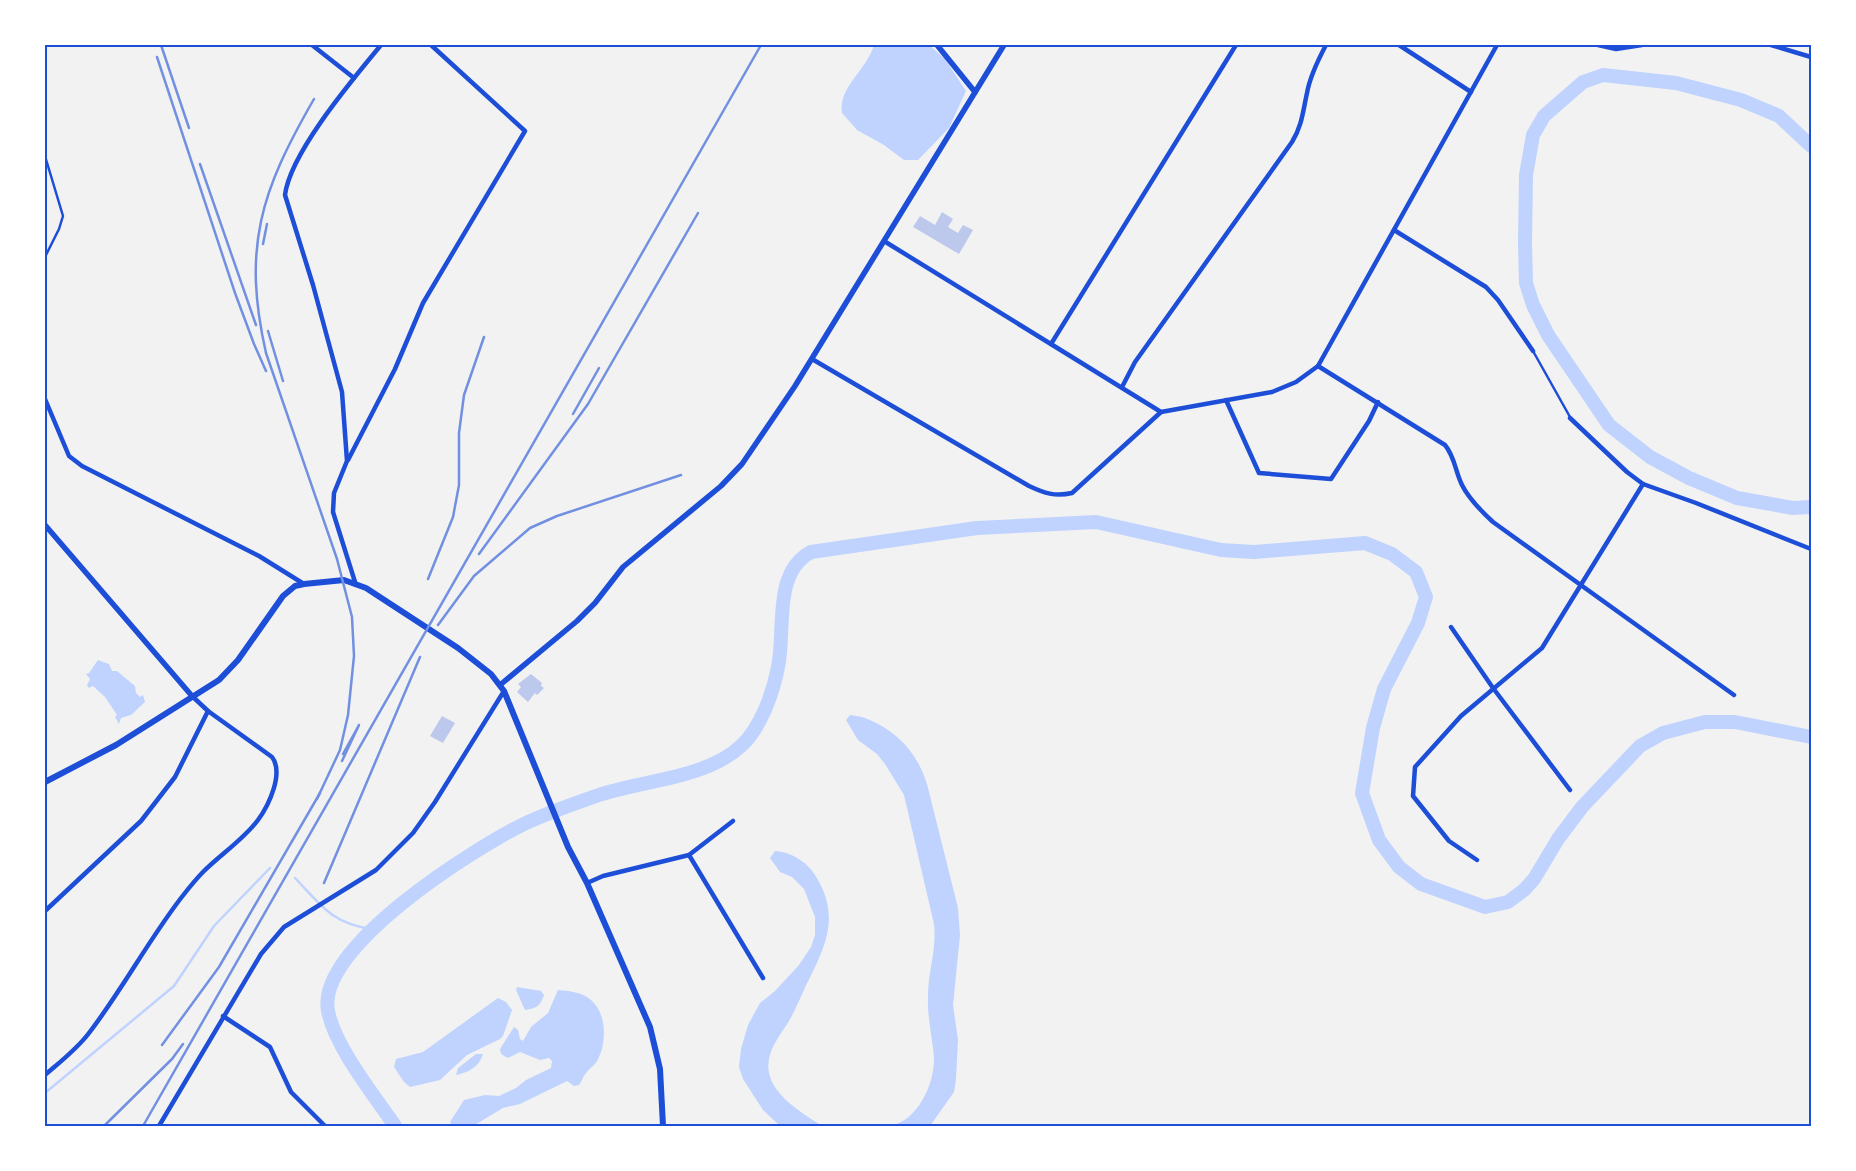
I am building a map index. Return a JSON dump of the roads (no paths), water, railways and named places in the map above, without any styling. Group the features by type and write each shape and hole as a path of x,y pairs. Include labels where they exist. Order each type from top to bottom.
{"main road":[{"path":"45,782 116,745 228,672 279,600 289,590 304,584 344,580 355,582 458,648 491,674 502,688 568,847 587,883 650,1027 660,1069 664,1126"}],"street":[{"path":"312,45 354,78"},
{"path":"347,461 342,392 313,285 289,214 285,195 295,162 354,78 381,45"},
{"path":"355,582 332,512 334,493 347,461 395,369 423,303 525,131 431,45"},
{"path":"937,45 975,92"},
{"path":"159,1126 249,970 284,927 376,870 413,833 436,802 502,688 595,604 613,578 634,556 721,486 742,464 812,359 1004,45"},
{"path":"1051,344 1236,45"},
{"path":"1122,387 1141,354 1292,142 1303,119 1307,92 1314,70 1326,45"},
{"path":"1399,45 1471,92"},
{"path":"812,359 1029,486 1045,494 1060,495 1072,493 1161,412 1280,389 1306,377 1318,366 1497,45"},
{"path":"1598,45 1616,49 1642,45"},
{"path":"1772,45 1811,57"},
{"path":"1394,230 1486,287 1498,300 1533,351"},
{"path":"884,241 1161,412"},
{"path":"1318,366 1444,445 1452,453 1462,484 1481,511 1493,522 1734,695"},
{"path":"45,399 69,456 82,466 259,556 304,584"},
{"path":"1226,400 1259,473 1331,479 1370,421 1378,402"},
{"path":"1570,418 1627,472 1643,484 1811,549"},
{"path":"1477,860 1449,842 1413,796 1415,767 1462,716 1542,648 1582,586 1643,484"},
{"path":"45,525 192,696 208,711 261,747 275,761 277,776 270,798 258,820 242,838 202,873 148,942 88,1034 45,1075"},
{"path":"1451,627 1493,688 1570,790"},
{"path":"45,912 141,821 182,765 208,711"},
{"path":"587,883 603,876 690,855 733,821"},
{"path":"690,855 763,978"},
{"path":"223,1016 270,1048 291,1092 325,1126"}],"lane":[{"path":"45,156 63,216 59,229 45,257"},
{"path":"1533,351 1570,418"}],"water":[{"path":"874,45 929,45 945,59 966,91 949,128 918,160 904,160 884,145 857,130 842,113 844,95 865,63"},
{"path":"98,660 109,664 112,671 117,671 135,686 136,693 140,697 143,695 145,702 131,715 121,718 119,724 115,717 117,715 105,697 93,686 89,688 87,685 90,679 86,674 89,673"},
{"path":"850,715 859,716 876,723 896,736 911,752 923,772 958,908 960,935 953,1005 958,1040 956,1079 954,1092 930,1126 890,1126 900,1123 916,1109 928,1089 934,1067 928,996 935,933 934,924 904,795 877,754 858,740 846,720"},
{"path":"775,851 793,856 812,870 823,891 828,906 829,920 827,934 818,961 789,1021 771,1052 768,1066 769,1073 772,1082 783,1097 822,1126 780,1126 763,1110 743,1079 739,1067 741,1049 748,1025 760,1003 775,991 799,965 811,947 815,935 815,917 804,889 792,877 780,872 770,858"},
{"path":"517,987 541,991 544,995 541,1002 535,1008 525,1010 516,990"},
{"path":"558,990 575,992 587,997 596,1006 603,1021 604,1038 600,1054 579,1085 574,1086 567,1081 520,1104 503,1108 473,1126 452,1126 450,1122 464,1100 485,1095 499,1096 551,1068 552,1061 549,1058 540,1060 520,1052 508,1058 501,1054 500,1049 514,1027 518,1030 520,1039 523,1041 531,1027 548,1013"},
{"path":"498,998 506,1002 512,1010 503,1036 500,1039 467,1055 440,1080 410,1087 404,1082 394,1067 396,1059 423,1052"},
{"path":"476,1054 483,1054 479,1062 469,1071 456,1075 458,1068"}],"waterway":[{"path":"1811,146 1779,116 1741,100 1676,83 1603,75 1583,82 1544,116 1533,135 1526,175 1525,243 1526,283 1533,305 1548,335 1609,425 1650,457 1689,478 1737,498 1793,508 1811,507"},
{"path":"395,1126 356,1070 338,1040 332,1025 328,1011 331,986 347,958 372,930 403,902 471,854 501,836 569,805 614,791 692,772 711,765 728,756 742,745 755,729 773,688 780,653 783,604 791,574 799,561 811,552 977,528 1096,522 1221,550 1254,552 1365,543 1392,554 1416,572 1426,597 1418,623 1384,689 1373,728 1362,793 1379,840 1399,867 1421,884 1485,907 1508,902 1524,890 1534,879 1558,839 1582,807 1640,746 1663,733 1705,722 1735,722 1811,737"},
{"path":"45,1093 174,986 214,926 270,868"},
{"path":"295,878 320,904 336,917 357,926 371,929"}],"railway":[{"path":"161,45 189,128"},
{"path":"143,1126 761,45"},
{"path":"157,57 235,293 266,371"},
{"path":"314,99 296,132 269,192 261,221 257,250 256,282 259,315 266,353 337,559 352,617 354,656 348,715 340,750 317,799"},
{"path":"200,164 256,325"},
{"path":"479,554 588,404 698,213"},
{"path":"263,244 267,224"},
{"path":"268,331 283,381"},
{"path":"428,579 453,517 459,485 459,433 464,395 484,337"},
{"path":"573,414 599,368"},
{"path":"438,625 474,576 530,528 557,516 681,475"},
{"path":"324,883 420,657"},
{"path":"342,761 359,725 343,754"},
{"path":"162,1045 219,967 320,793"},
{"path":"104,1126 172,1059 183,1044"}]}
